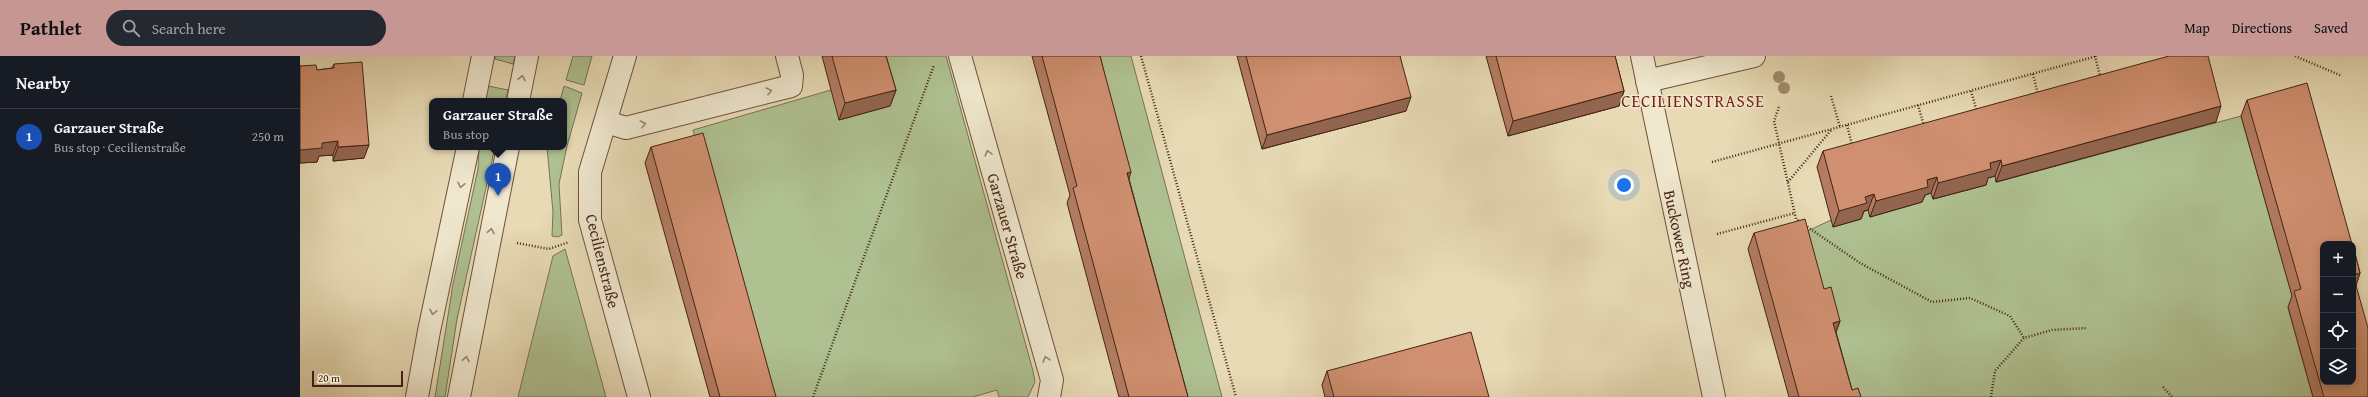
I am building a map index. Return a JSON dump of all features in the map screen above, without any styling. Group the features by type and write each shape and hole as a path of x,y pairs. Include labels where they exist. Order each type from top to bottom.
{"street":[{"path":"475,98 483,56"},
{"path":"519,98 527,56"},
{"name":"Cecilienstraße","path":"625,56 590,172 590,220 639,397"},
{"path":"606,122 626,128 791,86 792,75 787,56"},
{"name":"Garzauer Straße","path":"960,56 1052,380 1049,397"},
{"name":"Buckower Ring","path":"1642,56 1714,397"},
{"path":"1647,81 1754,56"},
{"path":"417,397 429,331 467,150"},
{"path":"459,397 507,150"}],"path":[{"path":"1141,56 1236,397"},
{"path":"1712,162 2096,56 2100,77"},
{"path":"2294,56 2342,76"},
{"path":"813,397 934,63"},
{"path":"2033,74 2038,95"},
{"path":"1971,91 1977,112"},
{"path":"1831,96 1840,127"},
{"path":"1918,105 1924,127"},
{"path":"1779,107 1774,120 1778,144 1796,218 1860,263 1932,302 1970,298 2010,316 2024,338"},
{"path":"1847,125 1852,145"},
{"path":"1787,182 1832,129"},
{"path":"1717,234 1795,213"},
{"path":"1991,397 1995,371 2024,338 2052,330 2087,328"},
{"path":"2163,387 2172,397"}],"green space":[{"path":"496,56 515,56 513,64 495,59"},
{"path":"573,56 592,56 584,85 566,80"},
{"path":"876,56 946,56 1033,371 1035,382 1028,397 999,397 997,390 973,397 766,397 693,130 831,90"},
{"path":"1090,56 1131,56 1222,397 1178,397"},
{"path":"488,86 508,90 507,98 486,98"},
{"path":"564,86 582,93 567,146 567,98 561,98"},
{"path":"2241,116 2295,305 2288,308 2313,397 1843,397 1799,235 1831,220 1869,210 1870,217 1931,193 1933,199 1985,185 1984,179 1995,176 1997,182"},
{"path":"479,150 494,150 457,319 445,397 435,397 453,284 478,169"},
{"path":"547,150 566,150 559,184 562,235 558,237 552,236 553,212"},
{"path":"565,249 606,397 518,397 553,256"}],"building":[{"path":"832,56 886,56 896,90 845,103"},
{"path":"1042,56 1100,56 1131,172 1127,173 1188,397 1129,397 1073,188 1077,186"},
{"path":"1246,56 1400,56 1411,97 1267,135"},
{"path":"1496,56 1615,56 1624,91 1513,121"},
{"path":"2169,56 2208,56 2221,106 2002,166 2001,160 1990,163 1991,169 1938,183 1937,177 1927,180 1928,187 1876,201 1874,194 1865,197 1867,203 1839,211 1823,151"},
{"path":"362,62 369,145 338,147 338,141 322,143 322,148 300,150 300,66 316,65 317,70 334,68 334,64"},
{"path":"2307,83 2351,241 2320,241 2320,383 2294,291 2301,289 2247,100"},
{"path":"703,133 776,397 720,397 651,147"},
{"path":"1805,219 1824,289 1831,287 1840,321 1833,323 1852,390 1858,388 1861,397 1799,397 1754,233"},
{"path":"2356,258 2360,273 2356,274"},
{"path":"2356,286 2368,328 2368,397 2324,397 2321,385 2356,385"},
{"path":"1471,332 1489,397 1334,397 1327,371"}],"place":[{"name":"Garzauer Straße","path":"498,196"}],"district":[{"name":"CECILIENSTRASSE","path":"1693,101"}]}
